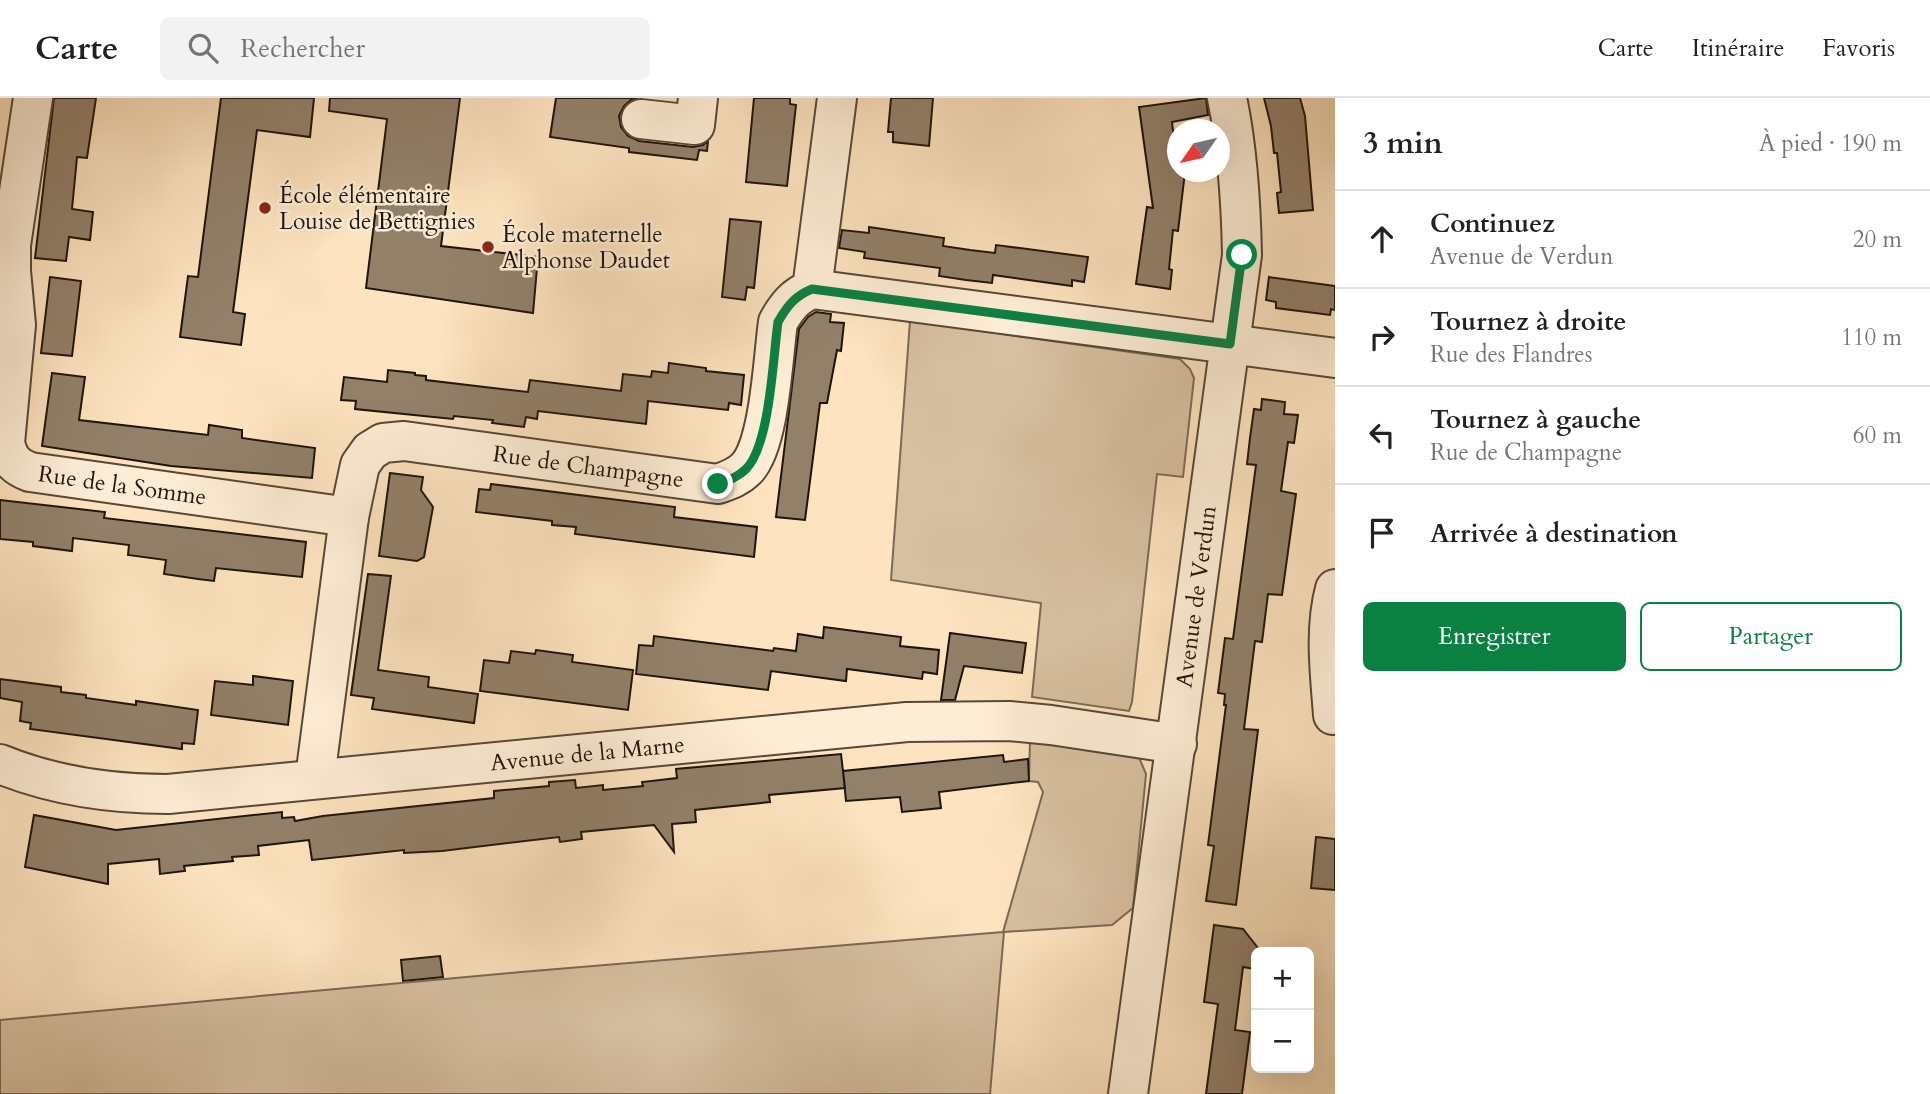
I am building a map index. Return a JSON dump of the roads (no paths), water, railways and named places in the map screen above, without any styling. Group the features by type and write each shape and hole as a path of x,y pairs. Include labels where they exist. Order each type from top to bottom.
{"street":[{"name":"Rue de la Somme","path":"33,98 11,245 16,338 5,443 8,455 16,466 30,472 349,517"},
{"path":"640,119 695,125 698,98"},
{"path":"836,98 812,289 1335,358"},
{"name":"Avenue de Verdun","path":"1128,1094 1242,255 1238,159 1227,98"},
{"name":"Rue de Champagne","path":"315,778 349,517 360,465 370,451 383,443 404,441 718,484 737,477 748,467 758,449 764,429 778,322 798,295 812,289"},
{"path":"1333,715 1329,621 1335,589"},
{"name":"Avenue de la Marne","path":"0,764 25,774 99,791 168,794 907,722 1009,721 1177,744"}],"place":[{"name":"École élémentaire Louise de Bettignies","path":"265,208"},
{"name":"École maternelle Alphonse Daudet","path":"488,247"}]}
